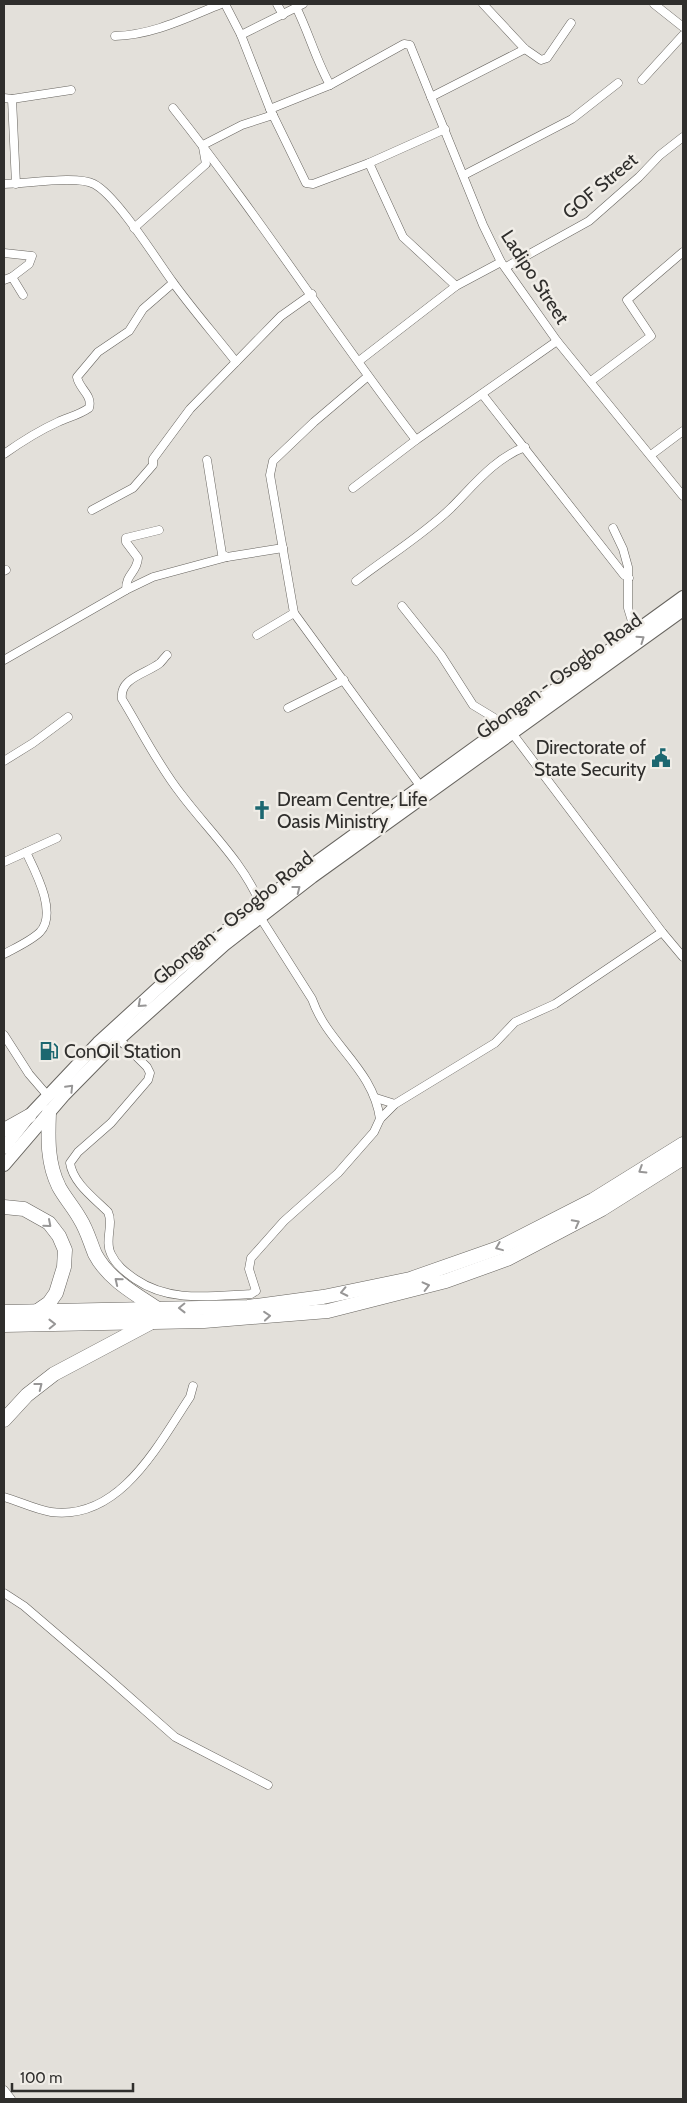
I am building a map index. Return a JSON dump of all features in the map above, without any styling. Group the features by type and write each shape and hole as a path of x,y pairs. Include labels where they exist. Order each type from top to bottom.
{"highway":[{"path":"49,1112 48,1148 53,1174 60,1189 81,1220 102,1266 113,1278 158,1309"},
{"path":"4,1130 29,1116"},
{"path":"4,1312 248,1307 322,1297 410,1279 501,1247 593,1200 683,1144"},
{"path":"4,1325 204,1321 328,1311 446,1281 515,1255 602,1209 683,1158"},
{"path":"4,1207 24,1209 49,1223 65,1250 64,1268 56,1293 49,1303 36,1312"},
{"path":"4,1420 27,1395 54,1374 152,1322"}],"main road":[{"name":"Gbongan - Osogbo Road","path":"4,1165 49,1112 119,1039 224,945 635,631 683,597"},
{"name":"Gbongan - Osogbo Road","path":"4,1148 29,1116 98,1043 180,968 260,903 420,787 509,729 683,610"}],"street":[{"path":"115,36 136,35 156,30 221,4"},
{"path":"225,4 241,35 271,112 306,183 314,184 369,163 445,129"},
{"path":"278,4 283,15"},
{"path":"483,4 525,49 541,60 547,58 571,23"},
{"path":"654,4 683,27"},
{"path":"203,145 330,85 322,70 300,6 241,35"},
{"path":"642,80 683,35"},
{"name":"Ladipo Street","path":"330,85 404,44 410,45 483,225 504,264 557,341 683,496"},
{"path":"431,97 525,49"},
{"path":"464,175 572,119 618,83"},
{"path":"4,98 12,99 71,90"},
{"path":"12,99 16,184"},
{"path":"173,108 203,145 312,294 359,361 367,377 416,440"},
{"name":"GOF Street","path":"359,361 456,286 589,221 660,155 683,138"},
{"path":"134,228 206,164 203,145"},
{"path":"369,163 403,237 456,286"},
{"path":"4,184 76,180 95,184 108,195 236,362"},
{"path":"4,252 32,256 29,264 8,279 23,295"},
{"path":"591,381 651,336 627,300 683,252"},
{"path":"4,454 36,433 59,421 78,415 89,408 90,398 78,382 77,377 79,373 98,352 129,330 144,309 173,282"},
{"path":"92,510 133,488 153,465 153,458 190,410 282,316 312,294"},
{"path":"353,488 416,440 557,341"},
{"path":"367,377 314,422 273,462 270,475 294,613 420,787"},
{"path":"482,394 624,575 629,578"},
{"path":"651,455 683,431"},
{"path":"356,581 430,525 492,468 516,450 525,447"},
{"path":"207,460 222,554 227,557"},
{"path":"613,528 623,549 629,578 628,608 635,631"},
{"path":"126,590 126,580 138,564 138,558 126,542 126,538 159,530"},
{"path":"4,660 126,590 153,577 227,557 283,548"},
{"path":"402,606 441,655 473,705 509,729 662,932 683,957"},
{"path":"257,635 294,613"},
{"path":"167,655 160,663 124,686 121,692 122,699 180,793 251,883 260,903"},
{"path":"288,708 344,680"},
{"path":"4,761 33,743 68,716"},
{"path":"4,862 57,838"},
{"path":"4,954 40,932 47,916 42,886 26,852"},
{"path":"260,917 312,999 317,1014 370,1084 376,1098 380,1119"},
{"path":"119,1039 147,1067 150,1074 148,1080 111,1123 78,1152 70,1163 71,1170 78,1182 108,1212 110,1218 108,1243 110,1253 119,1267 149,1288 174,1296 194,1297 252,1294 256,1291 248,1269 250,1258 284,1221 338,1173 374,1132 380,1119 395,1104 495,1043 504,1031 515,1022 555,1004 662,932"},
{"path":"4,1035 30,1074 48,1096"},
{"path":"376,1098 395,1104"},
{"path":"4,1498 51,1512 74,1511 100,1504 124,1488 145,1463 190,1397 193,1386"},
{"path":"4,1593 24,1606 175,1738 268,1784"},
{"path":"4,2090 11,2099"}],"place":[{"name":"Directorate of State Security","path":"661,758"},
{"name":"Dream Centre, Life Oasis Ministry","path":"262,810"},
{"name":"ConOil Station","path":"49,1051"}]}
